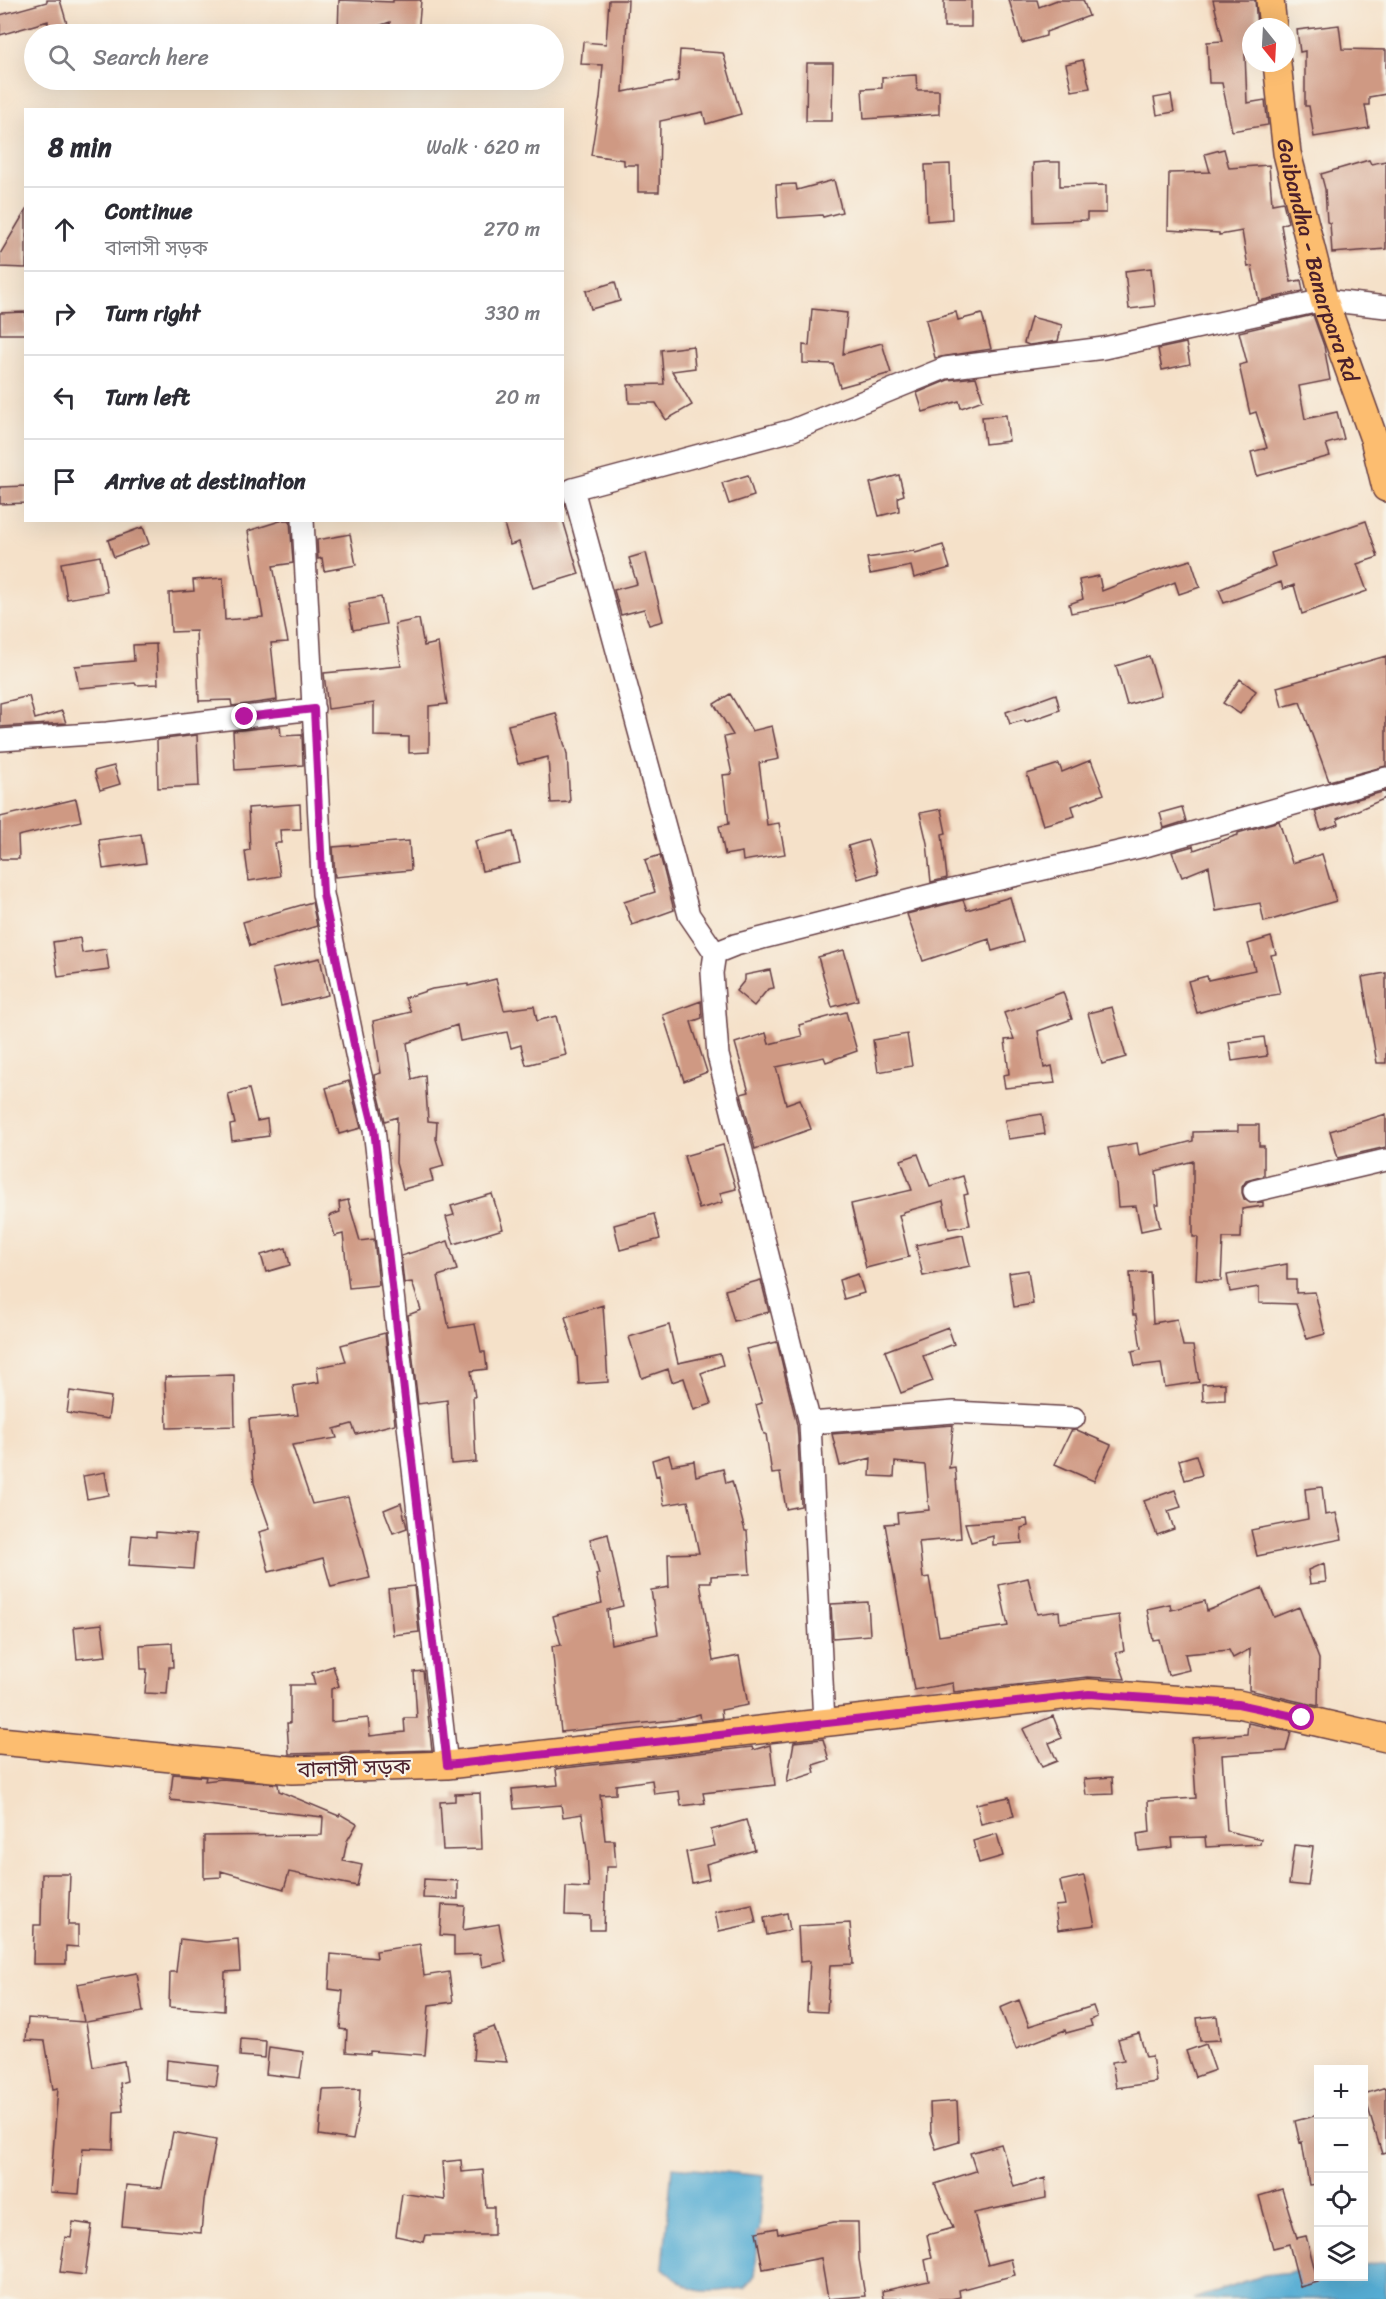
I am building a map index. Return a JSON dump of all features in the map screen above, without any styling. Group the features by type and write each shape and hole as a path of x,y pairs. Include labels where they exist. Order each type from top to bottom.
{"main road":[{"path":"1270,0 1272,18"},
{"name":"Gaibandha - Banarpara Rd","path":"1278,72 1287,153 1324,300 1374,439 1386,488"},
{"name":"বালাসী সড়ক","path":"0,1741 292,1770 447,1765 1089,1694 1238,1704 1386,1738"}],"street":[{"path":"824,1723 810,1423 718,1055 712,973 714,953 689,915 573,489 793,430 945,368 1104,348 1324,300 1386,307"},
{"path":"303,522 323,894 374,1129 447,1765"},
{"path":"0,740 107,733 314,709"},
{"path":"714,953 735,945 928,896 1149,845 1386,778"},
{"path":"1254,1191 1386,1160"},
{"path":"810,1423 954,1412 1074,1418"}],"water":[{"path":"672,2167 764,2176 755,2275 745,2288 701,2291 684,2284 663,2268"},
{"path":"1386,2262 1386,2299 1193,2299 1264,2275 1314,2269 1314,2281 1368,2281 1368,2264"}],"building":[{"path":"47,0 60,0 67,24 48,24 48,21 24,24 24,28 0,35 0,15 47,2"},
{"path":"339,0 393,2 393,0 421,0 419,24 390,24 390,22 338,24"},
{"path":"609,0 628,0 623,92 678,81 680,50 723,53 741,114 706,124 703,112 660,121 659,192 638,192 638,165 624,165 624,160 591,155 603,65 581,64 583,42 606,44"},
{"path":"944,0 971,0 971,27 944,27"},
{"path":"1009,0 1037,0 1039,7 1057,0 1083,0 1089,16 1046,32 1046,36 1022,43"},
{"path":"1213,0 1255,0 1256,18 1242,18 1242,72 1246,72 1247,103 1265,100 1268,125 1232,131 1222,83 1209,83 1207,42 1223,41"},
{"path":"1339,25 1342,49 1386,50 1386,94 1369,97 1369,105 1365,105 1369,128 1314,137 1309,106 1305,106 1305,51 1300,52 1297,30"},
{"path":"1083,60 1090,88 1072,91 1066,64"},
{"path":"807,63 833,63 832,121 806,121"},
{"path":"916,75 917,90 939,90 939,114 864,119 862,89 882,88 882,77"},
{"path":"1171,95 1174,112 1157,115 1154,98"},
{"path":"1224,149 1229,168 1269,165 1272,204 1283,202 1288,222 1281,225 1291,282 1301,280 1303,291 1259,301 1252,266 1248,267 1242,231 1219,235 1219,233 1168,230 1169,173 1210,172 1205,154"},
{"path":"1369,160 1371,164 1386,161 1386,249 1332,253 1330,223 1327,222 1325,189 1321,174"},
{"path":"1060,162 1060,186 1106,185 1106,213 1087,213 1087,220 1034,222 1033,163"},
{"path":"950,164 952,219 927,221 925,165"},
{"path":"834,180 842,212 823,217 822,215 778,218 776,185 796,184 797,190"},
{"path":"24,213 24,268 0,267 0,254"},
{"path":"1151,268 1155,306 1129,309 1125,271"},
{"path":"615,282 620,301 591,309 586,291"},
{"path":"812,309 847,313 843,354 882,343 891,373 840,387 833,364 803,363 803,345 809,346"},
{"path":"24,312 24,334 0,334 0,313"},
{"path":"956,312 958,320 982,314 991,349 935,358 926,320"},
{"path":"1313,315 1324,346 1330,380 1299,386 1305,419 1337,412 1344,439 1326,444 1330,456 1257,476 1251,452 1267,448 1256,412 1250,414 1239,365 1247,363 1239,332"},
{"path":"1031,317 1062,325 1058,341 1029,345 1024,343"},
{"path":"1186,343 1190,364 1162,370 1158,349"},
{"path":"693,346 695,368 672,371 692,405 666,420 656,403 629,403 628,385 664,384 661,350"},
{"path":"976,377 983,400 961,408 959,401 923,412 917,393 948,380"},
{"path":"1006,415 1009,441 985,444 982,417"},
{"path":"748,475 754,496 729,504 722,483"},
{"path":"899,475 904,495 898,497 899,511 879,516 870,483"},
{"path":"24,486 24,503 0,504 0,487"},
{"path":"1366,521 1378,557 1357,564 1367,591 1302,614 1294,585 1283,589 1281,582 1224,603 1219,590 1275,566 1271,553"},
{"path":"277,522 290,522 293,563 273,566 288,642 271,643 277,700 232,706 231,700 199,701 196,631 171,632 169,593 194,591 193,580 223,578 225,620 263,617 248,531"},
{"path":"504,522 564,522 579,574 533,588 519,542 510,545"},
{"path":"143,527 149,544 114,557 108,540"},
{"path":"350,534 356,565 324,571 322,558 318,559 317,540"},
{"path":"943,545 950,568 914,578 911,566 870,574 867,558 914,551 915,553"},
{"path":"646,553 663,621 649,625 644,609 621,615 614,590 637,584 629,558"},
{"path":"100,556 107,592 67,599 61,563"},
{"path":"1191,560 1200,587 1179,594 1175,582 1124,603 1071,613 1069,604 1083,599 1079,580 1099,576 1102,591 1148,573"},
{"path":"381,597 386,624 353,630 348,603"},
{"path":"419,619 424,646 438,643 447,704 429,706 429,752 409,753 409,737 374,736 374,703 328,709 324,673 401,666 395,624"},
{"path":"156,644 158,684 136,685 135,683 79,688 75,666 134,661 133,645"},
{"path":"1149,656 1161,695 1127,705 1116,666"},
{"path":"1386,656 1386,766 1329,781 1300,702 1282,707 1277,687"},
{"path":"1240,679 1256,691 1240,714 1223,703"},
{"path":"730,694 752,731 772,726 779,759 759,763 767,825 779,823 785,854 743,861 742,852 725,855 719,826 729,824 723,775 732,774 724,737 733,735 714,704"},
{"path":"1056,694 1060,710 1026,722 1025,720 1010,724 1006,712"},
{"path":"29,696 35,719 62,711 66,723 0,727 0,703"},
{"path":"556,713 567,754 570,802 551,803 548,757 518,764 508,725"},
{"path":"280,726 281,736 302,735 303,765 235,770 233,731"},
{"path":"197,735 199,786 158,788 157,740"},
{"path":"1091,760 1104,794 1072,806 1075,816 1043,825 1027,774 1059,764 1062,772"},
{"path":"114,766 120,784 100,790 94,771"},
{"path":"1386,791 1386,798 1337,819 1339,824 1321,830 1315,811"},
{"path":"76,799 81,821 18,836 19,859 0,859 0,817"},
{"path":"300,804 301,829 280,830 281,843 275,843 280,876 249,881 245,851 250,850 248,808"},
{"path":"1182,807 1186,821 1164,828 1160,813"},
{"path":"941,809 946,833 942,834 947,878 931,882 927,843 920,813"},
{"path":"1279,821 1292,863 1322,854 1336,901 1264,922 1260,903 1216,911 1209,866 1182,877 1172,852 1193,846 1194,850 1238,835 1238,833"},
{"path":"513,832 520,863 482,871 475,841"},
{"path":"141,834 146,863 103,869 99,840"},
{"path":"868,840 878,873 858,879 848,846"},
{"path":"409,841 411,870 335,877 333,847"},
{"path":"660,855 674,910 632,925 624,902 655,892 645,860"},
{"path":"1010,897 1023,942 992,951 989,939 923,961 907,914 963,900 967,910"},
{"path":"312,902 317,926 250,946 243,922"},
{"path":"1271,937 1276,954 1271,955 1280,994 1243,1000 1197,1013 1188,981 1207,976 1208,980 1255,970 1248,944"},
{"path":"80,938 82,953 106,949 109,970 58,977 53,942"},
{"path":"844,950 858,1000 832,1007 818,957"},
{"path":"320,958 328,995 281,1006 272,969"},
{"path":"770,970 774,988 768,989 754,1006 736,991 745,980 745,975"},
{"path":"1386,973 1386,1063 1377,1063 1362,977"},
{"path":"496,979 504,1010 534,1006 537,1021 556,1016 566,1055 526,1065 521,1045 511,1048 507,1032 460,1041 457,1025 407,1043 412,1079 425,1075 428,1121 437,1122 436,1139 444,1166 430,1170 433,1181 403,1189 396,1163 397,1117 385,1121 374,1075 381,1073 373,1021 411,1012 405,998 432,989 468,984 468,986"},
{"path":"1063,992 1072,1019 1038,1031 1044,1068 1052,1066 1055,1083 1005,1088 1003,1075 1009,1074 1005,1040 1014,1039 1004,1013"},
{"path":"701,1001 702,1018 691,1022 707,1072 684,1081 663,1015"},
{"path":"1112,1007 1126,1057 1102,1064 1088,1013"},
{"path":"846,1012 857,1051 826,1062 824,1057 776,1067 786,1104 800,1099 811,1129 755,1149 741,1094 749,1092 735,1043 766,1033 769,1044 802,1036 799,1025"},
{"path":"907,1034 912,1066 878,1072 873,1040"},
{"path":"1264,1037 1267,1056 1232,1061 1229,1042"},
{"path":"349,1081 361,1128 339,1134 326,1088"},
{"path":"249,1089 257,1121 267,1119 269,1136 232,1141 230,1125 235,1124 228,1094"},
{"path":"1042,1114 1045,1134 1008,1139 1005,1120"},
{"path":"1386,1114 1386,1147 1338,1158 1330,1131"},
{"path":"1238,1125 1259,1125 1259,1146 1264,1146 1264,1176 1246,1181 1242,1187 1242,1193 1244,1199 1250,1203 1263,1202 1263,1206 1242,1209 1241,1238 1223,1238 1221,1281 1196,1280 1198,1237 1193,1237 1193,1161 1156,1171 1159,1205 1155,1205 1160,1227 1141,1231 1136,1206 1118,1207 1116,1184 1108,1148 1137,1143 1139,1155 1193,1141 1193,1132 1238,1131"},
{"path":"723,1145 736,1189 720,1193 723,1202 699,1209 684,1156"},
{"path":"918,1154 930,1186 963,1176 968,1194 964,1195 970,1225 949,1229 943,1201 903,1212 899,1215 909,1257 866,1268 851,1204 912,1190 901,1160"},
{"path":"492,1194 503,1229 454,1244 446,1217 454,1215 451,1206"},
{"path":"348,1200 360,1241 374,1239 379,1285 349,1288 343,1234 335,1236 329,1216 340,1212 339,1202"},
{"path":"654,1214 660,1239 620,1250 614,1225"},
{"path":"963,1235 970,1266 923,1276 916,1245"},
{"path":"448,1241 457,1270 438,1276 449,1328 475,1324 481,1352 485,1352 487,1369 471,1371 475,1397 473,1397 476,1462 451,1464 447,1400 418,1404 408,1315 421,1310 412,1282 404,1283 401,1256"},
{"path":"286,1248 290,1265 266,1272 261,1255"},
{"path":"1287,1264 1287,1280 1296,1280 1296,1293 1315,1292 1325,1334 1307,1339 1296,1304 1259,1303 1259,1287 1230,1292 1227,1275"},
{"path":"1028,1270 1033,1304 1014,1307 1009,1273"},
{"path":"1150,1272 1153,1323 1177,1319 1183,1346 1193,1346 1199,1382 1165,1387 1161,1363 1135,1366 1132,1351 1141,1349 1136,1315 1133,1315 1130,1273"},
{"path":"858,1274 864,1293 844,1299 839,1280"},
{"path":"761,1280 769,1312 734,1321 725,1290"},
{"path":"603,1305 608,1382 579,1384 577,1357 565,1317"},
{"path":"669,1325 678,1363 720,1354 723,1365 701,1373 711,1404 694,1410 684,1378 672,1382 668,1369 642,1378 629,1337"},
{"path":"948,1327 954,1344 923,1356 933,1381 901,1393 885,1351"},
{"path":"385,1333 395,1424 356,1434 352,1424 334,1429 337,1438 292,1445 312,1504 348,1497 370,1578 331,1587 323,1558 269,1572 259,1532 270,1529 254,1483 249,1419 298,1415 293,1386 319,1382 317,1367 346,1362 341,1345"},
{"path":"777,1342 797,1425 798,1438 801,1506 786,1509 780,1473 772,1474 766,1434 764,1434 756,1405 762,1403 746,1349"},
{"path":"234,1375 235,1426 167,1428 165,1377"},
{"path":"1225,1383 1225,1400 1203,1401 1202,1384"},
{"path":"70,1391 111,1397 108,1419 67,1413"},
{"path":"953,1425 949,1468 955,1467 961,1538 919,1542 923,1578 929,1577 939,1636 1008,1626 999,1585 1028,1578 1037,1614 1059,1611 1060,1623 1119,1615 1124,1651 1116,1653 1125,1679 1087,1677 954,1692 953,1683 914,1690 885,1524 898,1523 897,1513 929,1510 925,1465 895,1462 894,1477 870,1476 871,1458 840,1466 832,1434"},
{"path":"1077,1430 1111,1445 1094,1481 1055,1464 1071,1431"},
{"path":"669,1455 672,1465 694,1461 696,1476 723,1469 726,1483 732,1481 745,1531 747,1531 750,1574 711,1576 711,1582 700,1582 713,1661 739,1656 748,1705 721,1710 722,1718 701,1721 700,1714 674,1720 561,1732 552,1646 561,1645 553,1616 602,1603 596,1574 599,1574 590,1539 608,1534 623,1606 607,1610 611,1644 658,1634 651,1590 669,1587 668,1554 699,1553 688,1501 664,1505 659,1475 656,1476 652,1460"},
{"path":"1196,1455 1202,1475 1185,1480 1179,1460"},
{"path":"105,1472 109,1495 87,1499 83,1476"},
{"path":"1322,1487 1325,1515 1336,1513 1342,1539 1257,1556 1251,1530 1308,1519 1305,1489"},
{"path":"1175,1490 1181,1507 1168,1511 1174,1529 1157,1535 1144,1501"},
{"path":"401,1503 407,1528 393,1533 384,1510"},
{"path":"1027,1519 1028,1526 1021,1528 1022,1543 993,1545 993,1536 971,1542 965,1523"},
{"path":"156,1532 196,1535 193,1569 129,1565 132,1535 156,1537"},
{"path":"1324,1563 1326,1582 1310,1584 1308,1570"},
{"path":"414,1586 419,1632 393,1635 388,1589"},
{"path":"1262,1588 1274,1617 1299,1607 1319,1659 1318,1706 1249,1690 1250,1649 1233,1658 1229,1650 1185,1654 1189,1670 1168,1675 1159,1639 1153,1640 1147,1609 1170,1604 1171,1610 1205,1601 1207,1611"},
{"path":"868,1602 870,1635 833,1638 831,1604"},
{"path":"102,1624 106,1656 77,1659 74,1627"},
{"path":"172,1643 173,1667 169,1667 167,1694 145,1693 147,1669 141,1669 140,1645"},
{"path":"333,1666 339,1686 331,1689 331,1722 368,1718 370,1736 405,1732 404,1718 417,1718 414,1672 423,1671 432,1750 289,1754 287,1723 290,1723 290,1685 315,1685 312,1673"},
{"path":"1053,1716 1062,1738 1049,1743 1057,1761 1042,1767 1023,1729"},
{"path":"1248,1723 1291,1732 1286,1751 1222,1755 1227,1831 1261,1839 1260,1844 1206,1847 1205,1837 1172,1838 1173,1847 1139,1851 1137,1834 1150,1832 1148,1801 1196,1798 1192,1738 1247,1734"},
{"path":"823,1739 829,1760 813,1765 815,1773 787,1782 794,1742"},
{"path":"770,1745 775,1785 703,1793 705,1803 681,1806 679,1791 654,1794 652,1780 616,1785 616,1794 600,1795 605,1840 614,1840 616,1867 606,1867 604,1930 590,1930 590,1916 565,1915 566,1887 589,1888 582,1814 563,1817 561,1805 514,1809 512,1789 558,1785 556,1769 752,1747 753,1750"},
{"path":"173,1774 206,1777 205,1781 222,1779 278,1784 279,1791 339,1816 340,1814 357,1824 347,1841 343,1861 362,1865 357,1886 289,1872 284,1889 221,1871 221,1877 204,1878 204,1836 322,1835 323,1817 170,1800"},
{"path":"1112,1777 1113,1794 1086,1795 1084,1779"},
{"path":"480,1793 482,1849 443,1850 440,1802 455,1801 455,1794"},
{"path":"1009,1797 1014,1816 981,1824 976,1804"},
{"path":"746,1820 755,1850 706,1864 709,1879 692,1883 686,1852 715,1846 711,1830"},
{"path":"997,1834 1003,1856 979,1863 973,1841"},
{"path":"1294,1845 1313,1847 1308,1886 1289,1884"},
{"path":"42,1874 70,1874 68,1925 78,1925 78,1947 66,1946 66,1964 33,1964 34,1925 41,1925"},
{"path":"1084,1876 1095,1925 1058,1930 1055,1906 1065,1905 1060,1881"},
{"path":"424,1879 458,1881 458,1899 423,1898"},
{"path":"752,1904 756,1923 719,1931 715,1912"},
{"path":"442,1905 465,1906 463,1930 499,1924 506,1962 482,1967 480,1954 454,1955 454,1936 440,1935"},
{"path":"787,1913 790,1930 767,1935 764,1918"},
{"path":"850,1923 853,1964 830,1965 827,2012 807,2011 810,1961 800,1962 798,1926"},
{"path":"180,1939 206,1942 238,1939 240,1971 225,1972 224,2011 169,2007 170,1972 176,1972"},
{"path":"420,1944 424,1976 449,1972 453,2002 429,2005 425,2055 370,2051 370,2054 346,2052 347,2030 340,2029 343,1991 329,1989 331,1954 377,1958 376,1951"},
{"path":"137,1973 143,2012 86,2022 93,2067 124,2061 127,2081 120,2083 123,2111 114,2112 113,2149 83,2148 79,2194 50,2192 58,2088 53,2089 45,2041 26,2040 28,2018 84,2022 77,1984"},
{"path":"1019,2000 1029,2026 1093,2006 1097,2017 1090,2020 1092,2026 1066,2033 1065,2030 1016,2049 1000,2008"},
{"path":"1217,2016 1220,2040 1200,2041 1197,2018"},
{"path":"494,2027 507,2062 473,2060 475,2034"},
{"path":"1139,2033 1146,2057 1152,2056 1156,2082 1116,2088 1112,2062 1124,2060 1118,2039"},
{"path":"241,2039 266,2041 265,2058 240,2056"},
{"path":"1206,2044 1215,2070 1195,2077 1186,2051"},
{"path":"269,2047 304,2052 300,2078 266,2074"},
{"path":"167,2060 219,2066 216,2086 166,2080"},
{"path":"1386,2087 1386,2153 1382,2154 1368,2107 1368,2093"},
{"path":"360,2089 353,2140 319,2135 323,2090"},
{"path":"957,2101 959,2142 936,2149 931,2133 930,2103"},
{"path":"1314,2116 1314,2184 1309,2185 1302,2142 1300,2143 1295,2121"},
{"path":"173,2132 216,2140 204,2200 201,2233 122,2226 126,2185 162,2188"},
{"path":"1001,2144 1014,2187 1045,2178 1046,2198 974,2213 988,2265 1011,2259 1015,2275 959,2290 960,2297 951,2299 883,2299 882,2291 929,2281 925,2260 932,2258 927,2235 953,2228 935,2184 976,2171 970,2153"},
{"path":"461,2160 462,2172 483,2170 486,2207 494,2207 494,2235 426,2235 424,2242 396,2236 402,2193 445,2200 442,2162"},
{"path":"1282,2189 1297,2238 1306,2236 1314,2267 1314,2281 1318,2282 1300,2287 1289,2244 1273,2248 1259,2196"},
{"path":"73,2222 92,2225 85,2275 60,2272 65,2237 71,2238"},
{"path":"834,2222 858,2222 859,2259 865,2296 828,2299 821,2258 763,2269 756,2232 777,2228 778,2234"}],"route":[{"path":"245,717 314,709 323,894 374,1129 447,1765 1089,1694 1238,1704 1302,1718"}]}
